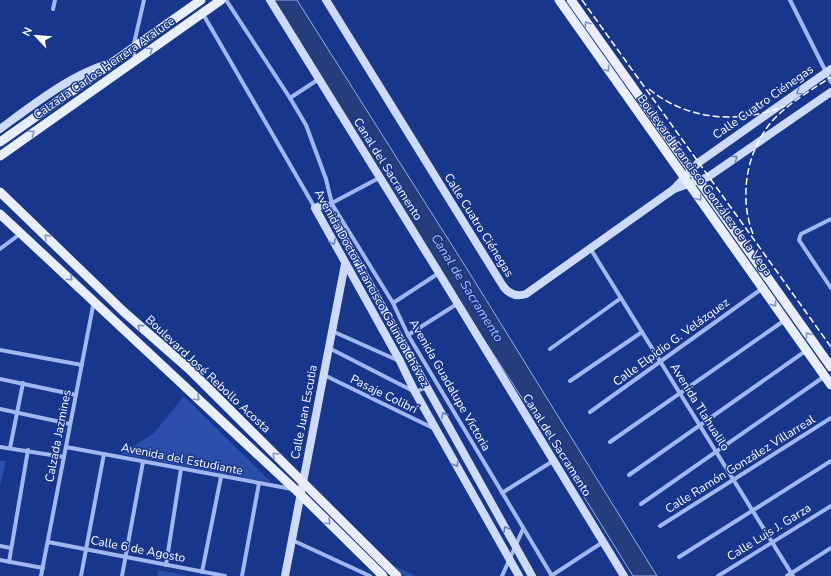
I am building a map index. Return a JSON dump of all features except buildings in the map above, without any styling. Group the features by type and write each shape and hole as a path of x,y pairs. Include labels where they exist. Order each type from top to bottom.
{"main road":[{"name":"Calzada Carlos Herrera Araluce","path":"0,142 201,0"},
{"name":"Calzada Carlos Herrera Araluce","path":"0,156 221,0"},
{"name":"Boulevard Francisco González de la Vega","path":"559,0 831,385"},
{"name":"Boulevard Francisco González de la Vega","path":"571,0 831,367"},
{"name":"Boulevard José Rebollo Acosta","path":"0,192 124,312 193,374 397,576"},
{"name":"Boulevard José Rebollo Acosta","path":"0,214 298,492 383,576"},
{"path":"94,301 100,299 116,312 124,312"},
{"path":"159,362 182,376 189,376 193,374"}],"street":[{"path":"53,9 55,0"},
{"path":"135,61 133,48 144,0"},
{"name":"Avenida Guadalupe Victoria","path":"226,0 306,125 326,179 328,204 393,303 408,335 552,576"},
{"name":"Canal del Sacramento","path":"270,0 624,576"},
{"name":"Calle Cuatro Ciénegas","path":"326,0 505,289 518,295 526,294 687,181 691,170 698,163 829,71"},
{"path":"790,0 829,71 831,82"},
{"name":"Avenida Doctor Francisco Galindo Chávez","path":"202,13 314,208 344,264 400,361 415,392 519,576"},
{"path":"10,135 1,127 80,75 97,67 112,64"},
{"path":"290,98 319,79"},
{"path":"687,181 699,181 708,177 831,92"},
{"path":"314,208 328,204 379,178"},
{"name":"Avenida Doctor Francisco Galindo Chávez","path":"328,204 354,258 428,386 532,576"},
{"path":"831,219 801,234 799,240 831,288"},
{"path":"0,249 21,233"},
{"name":"Avenida Tlahualilo","path":"590,248 772,542 790,575"},
{"path":"344,264 354,258"},
{"name":"Calle Juan Escutia","path":"285,576 292,540 298,492 303,482 344,264"},
{"path":"393,303 439,273"},
{"name":"Calle Elpidio G. Velázquez","path":"590,412 763,288"},
{"path":"550,349 621,298"},
{"name":"Calzada Jazmines","path":"41,576 94,301"},
{"path":"408,335 457,304"},
{"path":"610,442 786,320"},
{"path":"332,331 400,361"},
{"path":"570,381 642,332"},
{"path":"328,348 415,392 428,386"},
{"path":"0,350 82,365"},
{"path":"629,475 807,350"},
{"name":"Pasaje Colibrí","path":"323,375 437,430"},
{"path":"641,504 825,376"},
{"path":"0,379 76,395"},
{"path":"10,448 23,383"},
{"path":"0,409 70,424"},
{"name":"Calle Ramón González Villarreal","path":"660,526 831,418"},
{"path":"0,447 28,450 64,457"},
{"name":"Avenida del Estudiante","path":"66,447 259,483 298,492"},
{"path":"9,562 28,450"},
{"path":"82,576 104,454"},
{"path":"502,493 553,461"},
{"path":"679,557 831,461"},
{"path":"122,576 143,462"},
{"path":"166,564 181,469"},
{"path":"202,572 221,477"},
{"path":"242,576 259,483"},
{"name":"Calle Luis J. Garza","path":"718,576 831,506"},
{"path":"502,576 509,558 524,529"},
{"path":"292,540 370,576"},
{"name":"Calle 6 de Agosto","path":"48,542 225,576"},
{"path":"552,576 603,542"},
{"path":"0,546 11,548"},
{"path":"790,575 831,548"},
{"path":"0,560 43,568"}],"shaded area":[{"path":"184,396 272,483 121,454 154,433"},
{"path":"0,461 6,461 0,487"},
{"path":"392,565 416,576 404,576"},
{"path":"158,570 188,576 157,576"}],"water":[{"name":"Canal de Sacramento","path":"274,0 297,0 467,269 657,576 633,576 537,421 475,326"}],"railway":[{"path":"582,0 831,347"},
{"path":"753,234 748,219 746,188 748,172 758,142 766,129 782,111 831,77"},
{"path":"649,89 664,100 680,108 715,116 732,117 750,115 768,112 785,106"}]}
